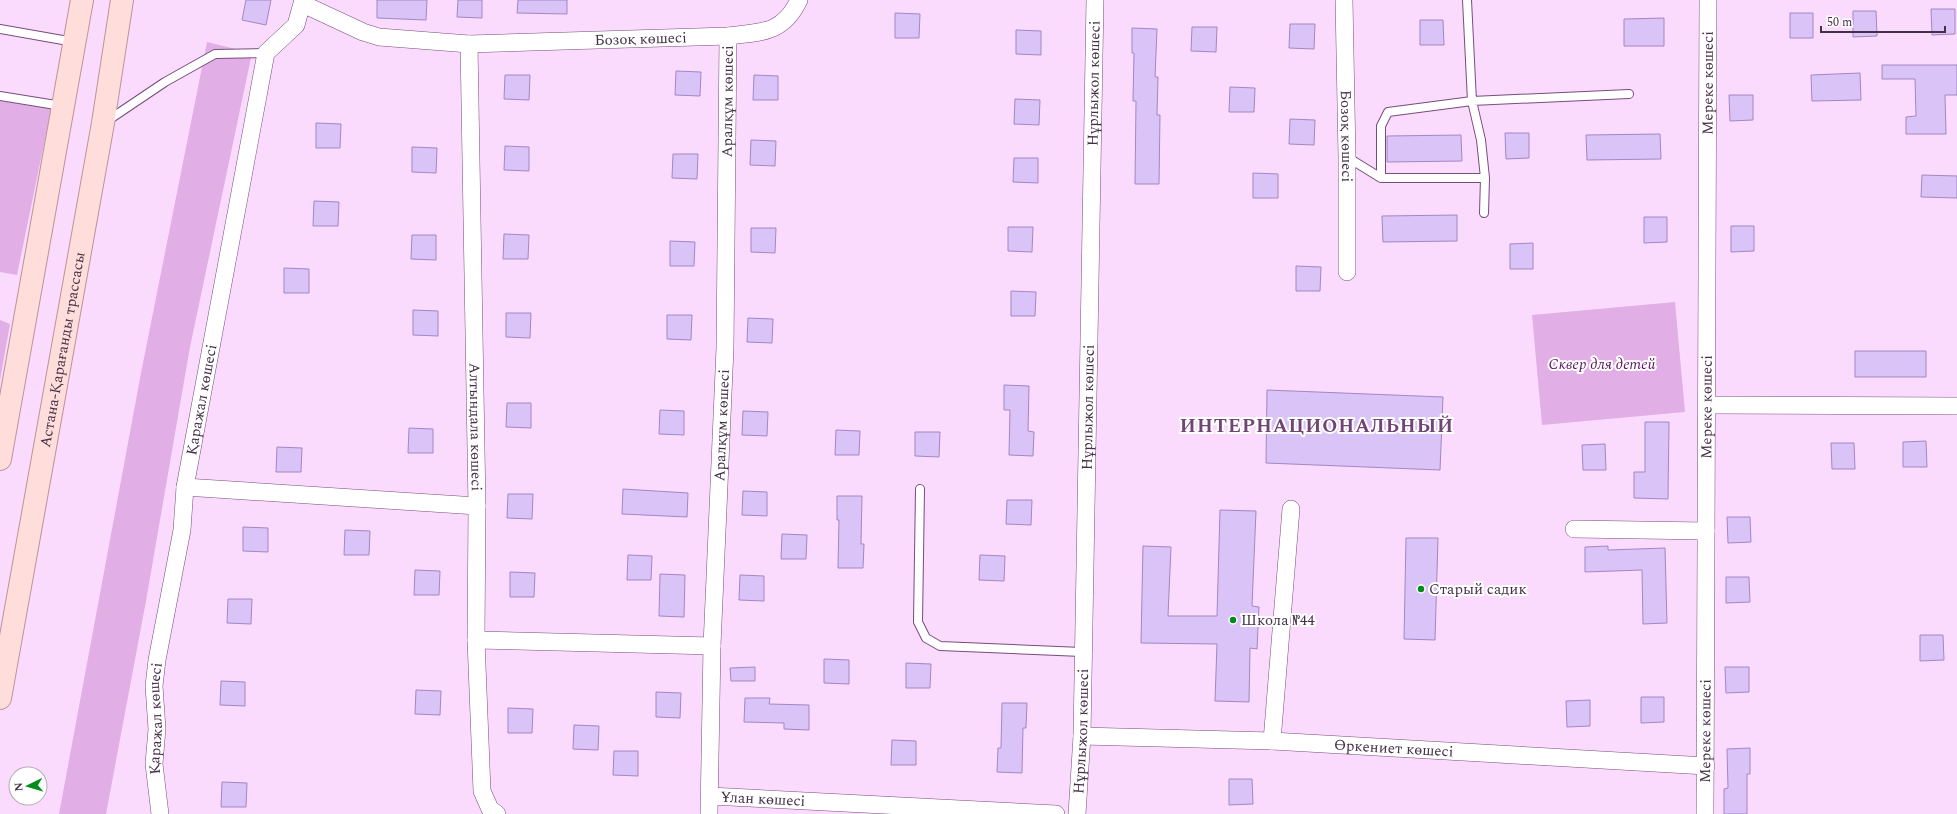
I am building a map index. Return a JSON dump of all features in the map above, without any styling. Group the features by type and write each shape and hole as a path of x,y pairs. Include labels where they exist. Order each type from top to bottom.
{"main road":[{"path":"0,458 82,0"},
{"name":"Астана-Қарағанды трассасы","path":"0,698 103,124 122,0"}],"street":[{"name":"Бозоқ көшесі","path":"303,2 363,32 379,38 469,44 728,36 767,32 787,19 799,0"},
{"name":"Нұрлыжол көшесі","path":"1077,814 1082,736 1082,652 1095,0"},
{"name":"Бозоқ көшесі","path":"1344,0 1347,157 1347,272"},
{"name":"Мереке көшесі","path":"1705,814 1708,0"},
{"path":"266,53 296,25 303,2"},
{"name":"Аралқұм көшесі","path":"709,814 712,646 724,348 728,36"},
{"name":"Алтындала көшесі","path":"469,44 477,506 476,640 482,791 493,812"},
{"name":"Қаражал көшесі","path":"160,814 154,764 157,729 154,686 157,660 182,530 185,487 266,53"},
{"path":"1707,405 1957,406"},
{"path":"185,487 477,506"},
{"path":"1272,740 1291,509"},
{"path":"1574,529 1706,531"},
{"path":"476,640 712,646"},
{"name":"Өркениет көшесі","path":"1082,736 1272,740 1706,766"},
{"name":"Ұлан көшесі","path":"710,796 1056,814"}],"lane":[{"path":"1467,0 1472,101 1481,140 1485,178 1484,213"},
{"path":"0,29 74,42"},
{"path":"103,124 165,82 215,54 266,53"},
{"path":"1380,178 1381,126 1388,112 1472,101 1629,94"},
{"path":"0,96 63,106"},
{"path":"1347,157 1380,178 1485,178"},
{"path":"920,489 918,622 926,638 940,646 1082,652"}],"green space":[{"path":"207,42 252,53 190,347 146,601 106,814 59,814 141,373"},
{"path":"0,96 52,105 17,275 0,272"},
{"name":"Сквер для детей","path":"1675,302 1685,412 1542,425 1532,315"},
{"path":"0,320 10,324 0,380"}],"building":[{"path":"246,0 271,0 266,25 242,20"},
{"path":"377,0 427,0 426,20 377,18"},
{"path":"458,0 482,0 482,18 457,17"},
{"path":"518,0 567,0 567,14 517,13"},
{"path":"1931,9 1955,9 1955,34 1932,35"},
{"path":"1853,11 1876,11 1877,36 1853,37"},
{"path":"895,13 920,14 919,38 895,38"},
{"path":"1790,13 1813,13 1813,38 1790,38"},
{"path":"1664,18 1664,46 1624,46 1624,19"},
{"path":"1420,20 1443,20 1444,45 1420,45"},
{"path":"1290,24 1315,24 1314,49 1289,48"},
{"path":"1192,27 1217,27 1216,52 1191,51"},
{"path":"1132,28 1157,29 1155,77 1158,77 1157,115 1160,115 1159,184 1135,184 1136,101 1133,101 1134,53 1132,53"},
{"path":"1016,30 1041,31 1041,55 1016,54"},
{"path":"1882,65 1957,65 1957,95 1945,95 1946,134 1906,134 1906,117 1916,116 1915,79 1882,79"},
{"path":"676,71 701,72 700,96 675,95"},
{"path":"1860,73 1861,100 1812,101 1811,75"},
{"path":"505,75 530,75 529,100 504,99"},
{"path":"754,75 778,76 778,100 753,100"},
{"path":"1230,87 1255,88 1254,112 1229,112"},
{"path":"1729,95 1753,95 1753,120 1730,121"},
{"path":"1015,99 1040,100 1039,125 1014,124"},
{"path":"1290,119 1315,120 1314,145 1289,144"},
{"path":"316,123 341,124 340,148 316,148"},
{"path":"1505,133 1529,133 1529,158 1506,159"},
{"path":"1660,134 1661,159 1587,160 1586,135"},
{"path":"1461,135 1462,161 1387,162 1387,136"},
{"path":"751,140 776,141 775,166 750,165"},
{"path":"505,146 529,147 529,171 504,170"},
{"path":"412,147 437,148 436,173 412,172"},
{"path":"673,154 698,154 697,179 672,178"},
{"path":"1014,158 1038,158 1038,183 1013,182"},
{"path":"1253,173 1278,174 1278,198 1253,198"},
{"path":"1922,175 1957,176 1957,198 1921,197"},
{"path":"314,201 339,202 338,226 313,226"},
{"path":"1457,215 1457,241 1383,242 1382,216"},
{"path":"1644,217 1667,217 1667,242 1644,243"},
{"path":"1731,226 1754,226 1754,251 1731,252"},
{"path":"1008,227 1033,227 1032,252 1008,251"},
{"path":"751,228 776,228 775,253 751,252"},
{"path":"504,234 529,235 528,259 503,259"},
{"path":"412,235 436,235 436,260 411,259"},
{"path":"670,241 695,242 694,266 670,266"},
{"path":"1533,243 1533,269 1510,269 1510,244"},
{"path":"1296,266 1321,267 1320,291 1296,291"},
{"path":"284,268 309,269 309,293 284,293"},
{"path":"1011,291 1036,292 1035,316 1011,316"},
{"path":"413,310 438,311 438,336 413,335"},
{"path":"506,313 531,313 530,338 506,337"},
{"path":"667,315 692,315 691,340 667,339"},
{"path":"748,318 773,319 772,343 747,342"},
{"path":"1855,351 1926,351 1926,377 1855,377"},
{"path":"1004,385 1029,386 1028,431 1034,432 1033,456 1009,455 1010,410 1004,410"},
{"path":"1267,390 1443,397 1440,470 1266,463"},
{"path":"507,403 531,403 531,428 506,427"},
{"path":"660,410 684,411 684,435 659,434"},
{"path":"743,411 768,412 767,436 742,435"},
{"path":"1645,422 1669,422 1668,499 1634,498 1634,472 1645,472"},
{"path":"409,428 433,429 433,453 408,453"},
{"path":"836,430 860,431 859,455 835,455"},
{"path":"915,432 940,432 939,457 915,456"},
{"path":"1926,441 1927,467 1903,467 1903,442"},
{"path":"1831,443 1854,443 1855,469 1832,469"},
{"path":"1605,444 1606,470 1583,470 1582,445"},
{"path":"277,447 302,448 301,472 276,472"},
{"path":"623,489 688,493 687,517 622,514"},
{"path":"743,491 767,492 767,516 742,515"},
{"path":"508,494 533,494 532,519 507,518"},
{"path":"837,496 862,496 861,544 864,544 863,568 838,568 839,520 837,520"},
{"path":"1007,500 1032,500 1031,525 1006,524"},
{"path":"1220,510 1256,511 1252,606 1259,607 1257,649 1250,648 1249,702 1215,701 1217,644 1141,643 1143,546 1171,547 1168,616 1217,616"},
{"path":"1727,517 1750,517 1751,542 1728,543"},
{"path":"243,527 268,528 268,552 243,551"},
{"path":"345,530 370,531 369,555 344,555"},
{"path":"782,534 807,535 806,559 781,559"},
{"name":"Старый садик","path":"1406,538 1438,538 1435,640 1404,639"},
{"path":"1608,546 1608,550 1665,548 1667,623 1643,624 1642,570 1585,572 1585,547"},
{"path":"628,555 652,556 651,580 627,580"},
{"path":"980,555 1005,556 1004,581 979,580"},
{"path":"415,570 440,571 439,595 414,595"},
{"path":"510,572 535,573 534,597 510,597"},
{"path":"660,574 685,575 684,617 659,616"},
{"path":"740,575 764,576 764,601 739,600"},
{"path":"1726,577 1749,577 1750,602 1726,603"},
{"path":"228,599 252,599 251,624 227,623"},
{"path":"1920,635 1943,635 1944,660 1920,661"},
{"path":"824,659 849,660 849,684 824,683"},
{"path":"906,663 931,664 930,688 906,688"},
{"path":"755,667 755,681 731,681 730,668"},
{"path":"1725,667 1749,667 1749,692 1726,693"},
{"path":"221,681 245,682 245,706 220,705"},
{"path":"416,690 441,691 440,715 415,714"},
{"path":"656,692 681,693 680,718 656,717"},
{"path":"1641,697 1664,697 1664,722 1641,723"},
{"path":"745,698 770,698 769,704 809,705 809,730 784,729 784,723 744,722"},
{"path":"1590,700 1590,726 1567,727 1566,701"},
{"path":"1002,703 1027,703 1026,728 1023,728 1022,773 997,772 998,748 1001,748"},
{"path":"508,708 533,709 532,733 508,733"},
{"path":"574,725 599,726 598,750 573,749"},
{"path":"892,740 916,741 916,765 891,765"},
{"path":"1750,748 1750,774 1747,774 1747,814 1724,814 1724,789 1728,788 1727,749"},
{"path":"614,751 638,751 638,776 613,775"},
{"path":"1229,779 1252,779 1253,804 1229,805"},
{"path":"222,782 247,783 246,807 221,807"}],"place":[{"name":"Старый садик","path":"1421,589"},
{"name":"Школа №44","path":"1233,620"}],"district":[{"name":"ИНТЕРНАЦИОНАЛЬНЫЙ","path":"1317,426"}]}
